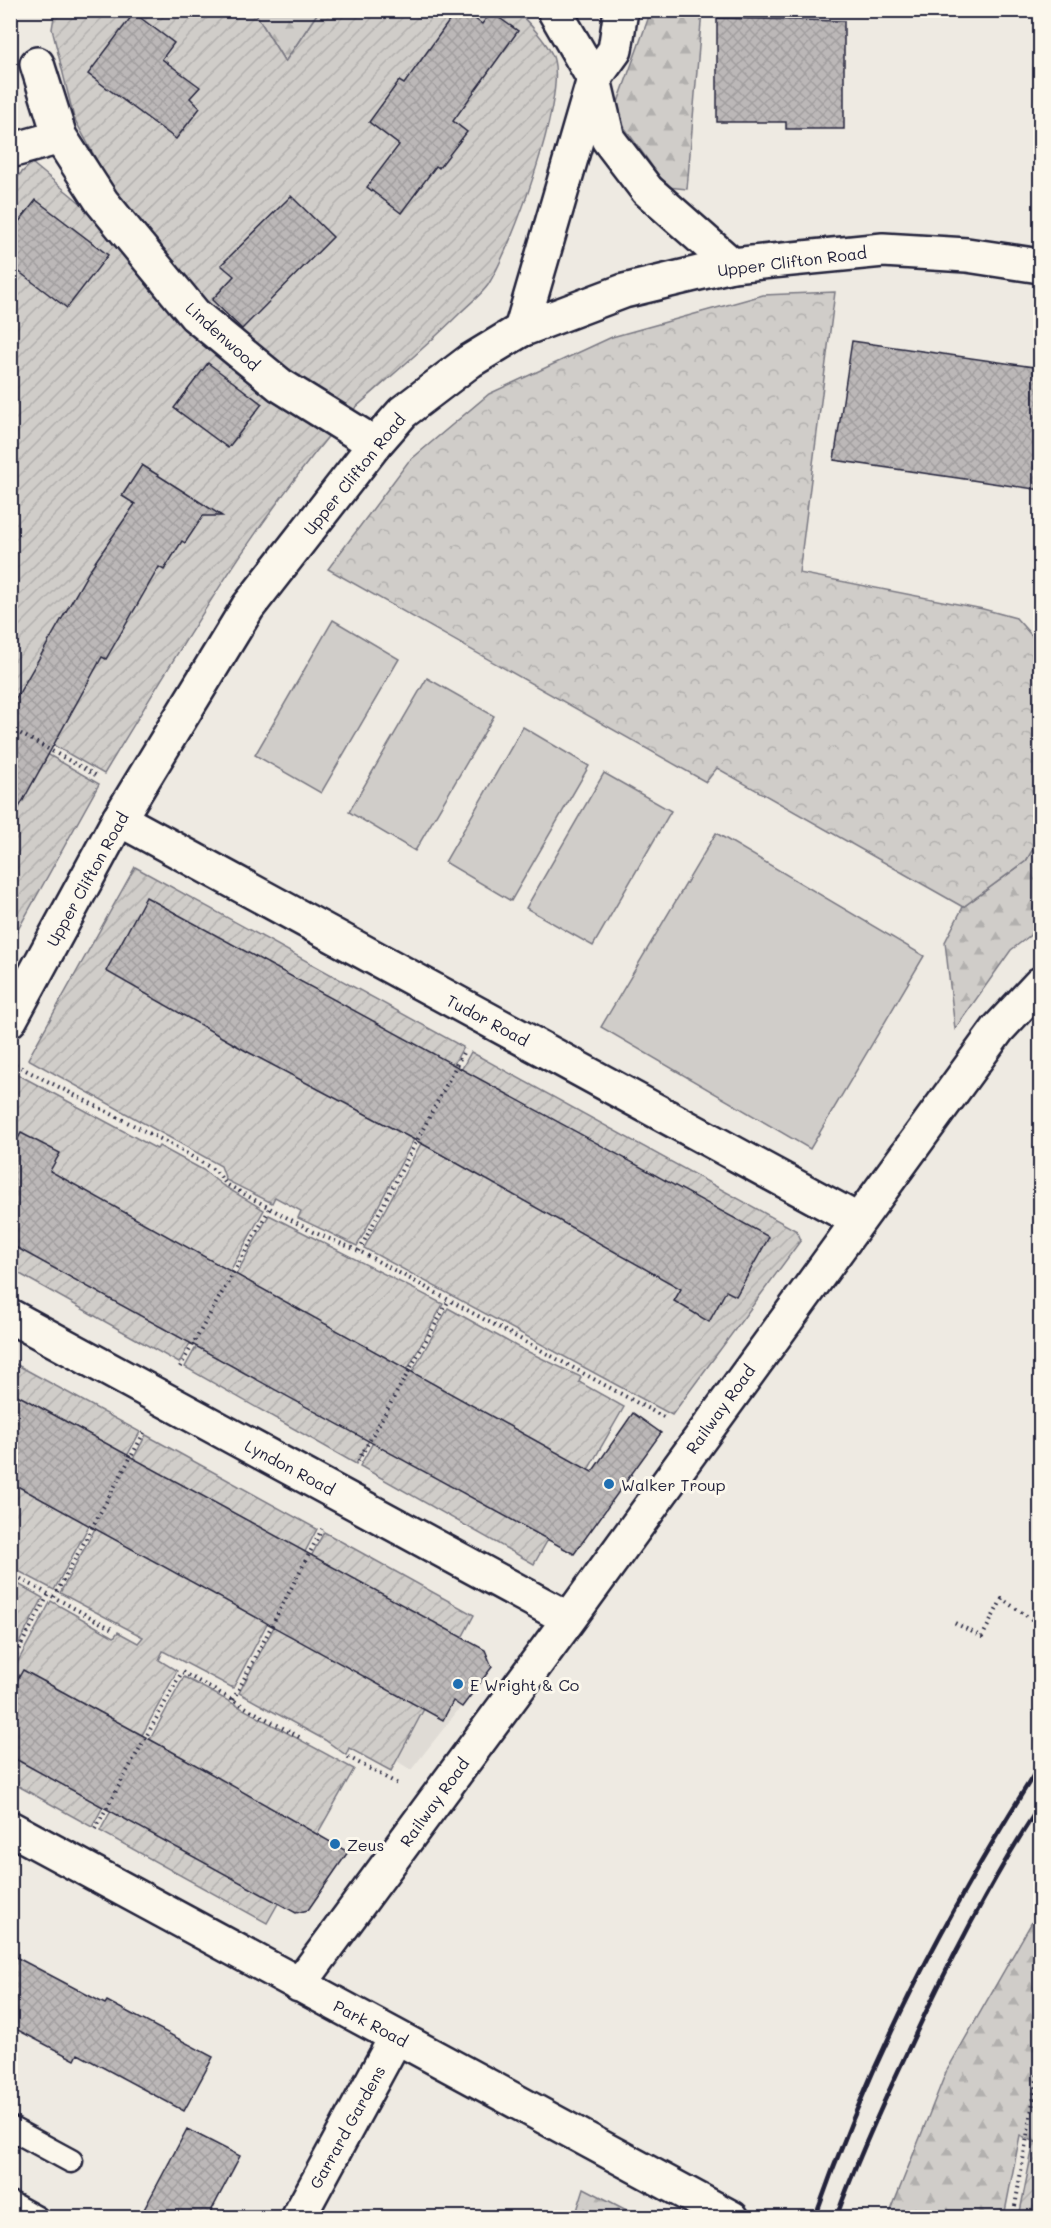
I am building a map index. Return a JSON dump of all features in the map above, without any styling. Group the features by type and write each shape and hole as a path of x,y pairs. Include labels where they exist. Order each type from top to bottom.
{"street":[{"path":"521,330 594,79 615,50 621,10"},
{"path":"554,11 594,79 608,140 647,190 732,264"},
{"name":"Lindenwood","path":"37,64 60,137 102,202 195,315 280,385 375,444"},
{"path":"10,151 60,137"},
{"name":"Upper Clifton Road","path":"10,1020 126,808 248,607 375,444 412,406 470,361 521,330 624,291 732,264 883,250 967,255 1041,266"},
{"name":"Tudor Road","path":"126,808 483,1017 857,1220"},
{"name":"Railway Road","path":"299,1985 569,1619 998,1029 1041,984"},
{"name":"Lyndon Road","path":"10,1316 569,1619"},
{"name":"Park Road","path":"10,1828 732,2217"},
{"name":"Garrard Gardens","path":"298,2217 396,2037"}],"lane":[{"path":"10,2128 71,2161"},
{"path":"10,2203 37,2217"}],"path":[{"path":"10,728 126,808"},
{"path":"359,1251 483,1017"},
{"path":"10,1062 182,1151 216,1171 226,1184 313,1233 359,1251 700,1437"},
{"path":"10,1573 112,1629"},
{"path":"10,1665 49,1594"},
{"path":"956,1623 982,1637 1002,1599 1041,1625"},
{"path":"75,1864 182,1672 301,1738"},
{"path":"348,1757 434,1802"},
{"path":"1012,2217 1041,2061"}],"shaded area":[{"name":"E Wright & Co","path":"463,1637 485,1650 492,1667 411,1770 397,1761"}],"green space":[{"path":"55,11 254,11 285,62 319,11 515,11 531,26 552,54 555,80 552,108 534,174 510,240 488,285 434,338 354,409 295,378 200,299 109,183 74,118 52,29"},
{"path":"254,11 319,11 285,62"},
{"path":"651,11 702,11 687,189 667,187 614,113"},
{"path":"32,163 84,206 197,340 236,373 291,411 331,433 299,473 211,599 104,774 11,721 10,183"},
{"path":"835,292 799,573 983,609 1016,618 1040,645 1040,837 1026,861 963,907 717,768 706,782 328,569 408,462 489,394 612,337 763,295"},
{"path":"333,620 399,659 321,793 255,755"},
{"path":"427,678 494,716 415,851 349,812"},
{"path":"523,727 589,766 511,901 445,862"},
{"path":"11,733 99,784 11,942"},
{"path":"604,773 671,811 593,946 526,908"},
{"path":"716,833 924,956 810,1149 601,1027"},
{"path":"1040,837 1040,928 1011,950 955,1029 945,942 963,907 1026,861"},
{"path":"135,867 463,1047 357,1246 298,1218 301,1211 275,1197 272,1203 226,1180 221,1166 28,1059"},
{"path":"471,1052 797,1231 801,1240 672,1415 364,1248"},
{"path":"17,1074 157,1149 159,1146 203,1170 222,1185 264,1210 179,1363 11,1269 10,1087"},
{"path":"269,1215 443,1304 356,1464 185,1367"},
{"path":"448,1308 516,1346 581,1377 579,1382 624,1407 534,1564 360,1466"},
{"path":"10,1361 140,1432 54,1590 11,1567"},
{"path":"146,1435 317,1529 233,1688 163,1651 159,1660 177,1671 92,1827 11,1782 11,1674 51,1601 114,1637 118,1632 138,1643 143,1637 60,1593"},
{"path":"324,1532 474,1615 391,1771 349,1748 346,1755 325,1740 239,1693"},
{"path":"10,1580 43,1598 11,1658"},
{"path":"184,1677 354,1769 267,1923 100,1831"},
{"path":"1040,1908 1040,2144 1020,2135 1004,2217 888,2218 946,2072"},
{"path":"1034,2141 1040,2144 1040,2217 1019,2217"},
{"path":"584,2188 640,2217 575,2217"}],"building":[{"path":"457,10 463,10 482,24 491,12 518,31 453,121 467,132 439,168 436,166 401,213 367,187 399,145 369,122 399,81 404,84"},
{"path":"134,13 174,43 162,59 200,87 190,98 200,108 176,139 88,74"},
{"path":"717,18 844,21 844,129 786,129 786,122 717,122"},
{"path":"291,196 333,237 242,329 212,300 234,276 221,265"},
{"path":"36,200 108,255 67,308 10,265 10,233"},
{"path":"852,341 1041,368 1041,490 834,460"},
{"path":"208,363 262,404 228,448 174,408"},
{"path":"142,465 222,516 203,516 185,543 182,541 164,570 159,567 106,659 102,657 10,824 10,709 91,568 135,504 122,496"},
{"path":"146,897 769,1237 736,1296 726,1291 709,1322 674,1301 681,1289 428,1147 246,1051 106,971"},
{"path":"21,1133 60,1153 50,1171 592,1472 633,1413 661,1433 574,1554 10,1244 10,1152"},
{"path":"10,1391 485,1650 492,1667 462,1707 453,1701 443,1720 10,1482"},
{"path":"23,1670 348,1852 308,1910 296,1913 10,1756 10,1693"},
{"path":"10,1954 105,2004 107,2001 213,2057 184,2111 78,2054 75,2060 10,2026"},
{"path":"187,2129 240,2156 208,2217 140,2217"}],"railway":[{"path":"815,2218 861,2099 914,1985 974,1874 1040,1765"},
{"path":"836,2218 870,2133 938,1987 986,1895 1040,1805"}],"place":[{"name":"Walker Troup","path":"609,1484"},
{"name":"E Wright & Co","path":"458,1684"},
{"name":"Zeus","path":"335,1844"}]}
